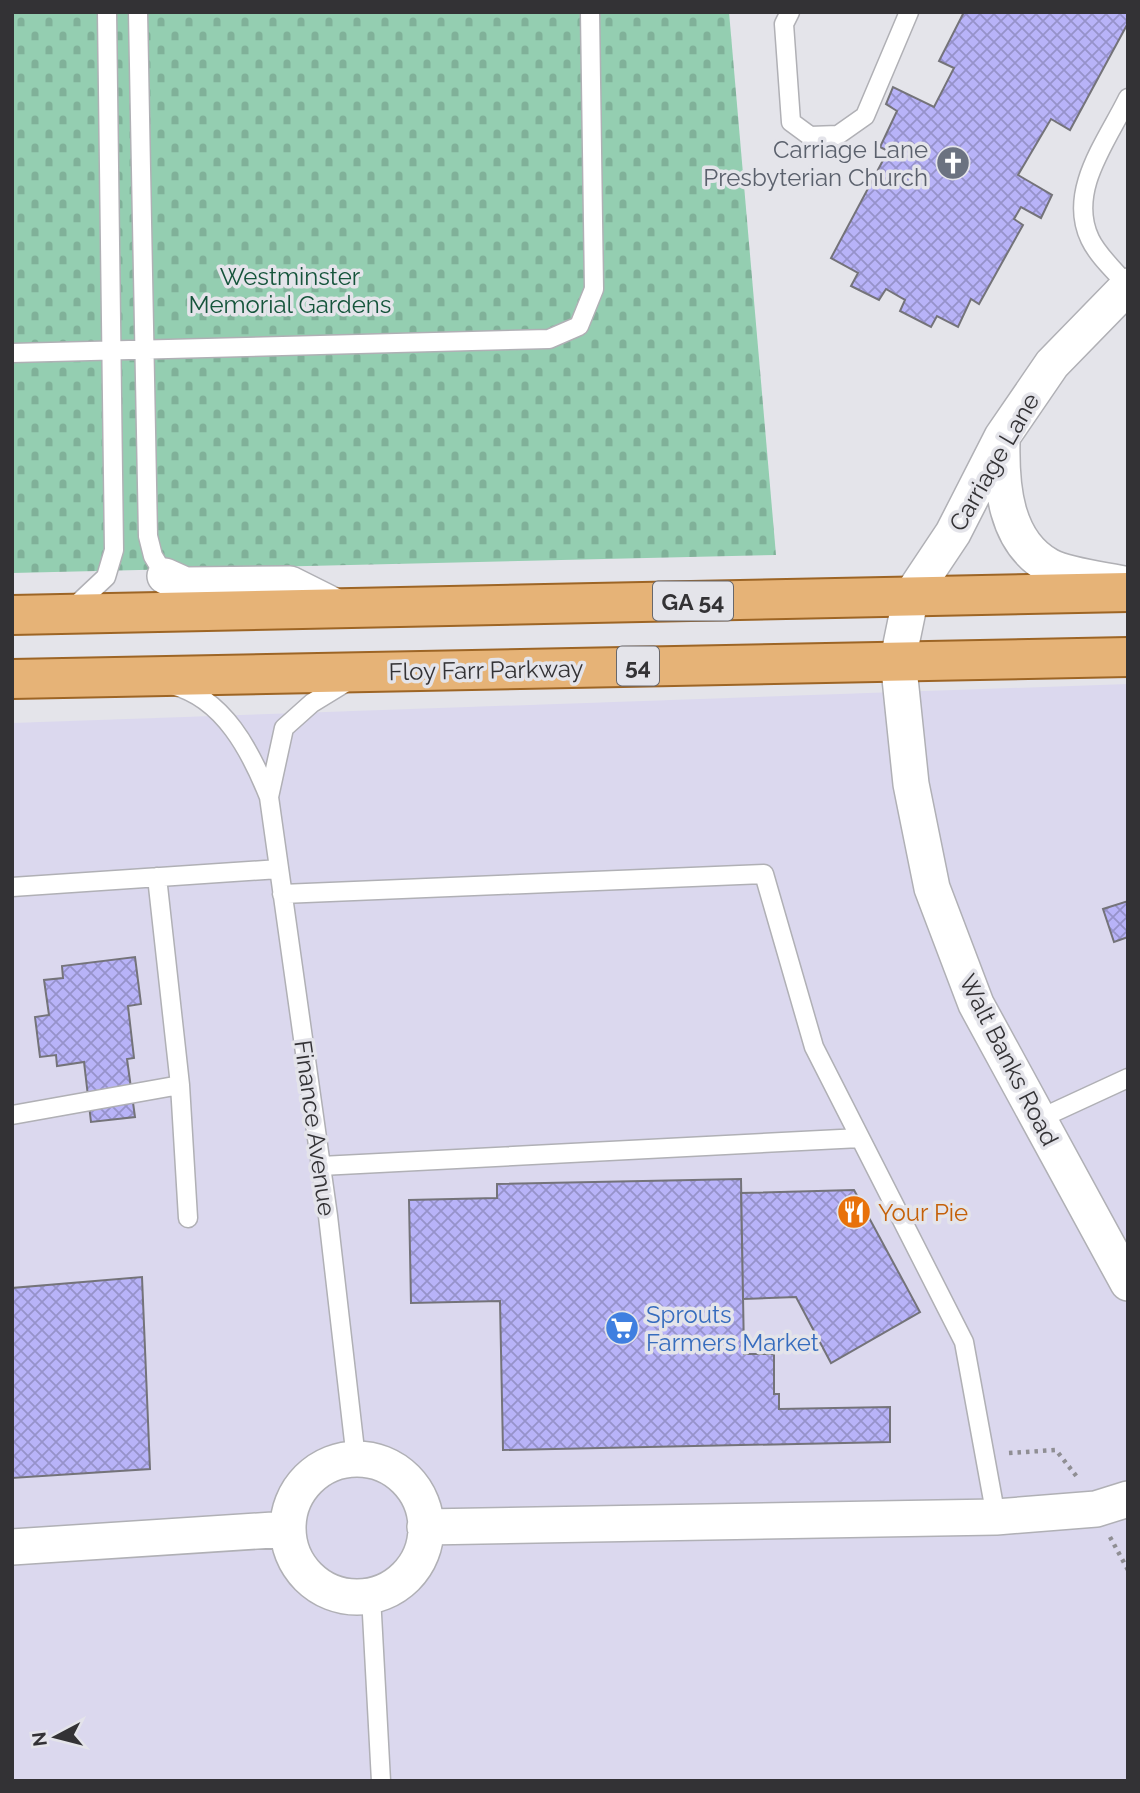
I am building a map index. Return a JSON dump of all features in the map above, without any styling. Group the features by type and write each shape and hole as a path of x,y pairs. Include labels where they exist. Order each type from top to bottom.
{"main road":[{"name":"GA 54","path":"12,615 1128,592"},
{"name":"Floy Farr Parkway","path":"12,679 379,673 898,659 1128,657"}],"street":[{"name":"Carriage Lane","path":"898,659 911,596 953,533 1002,437 1052,364 1128,286"},
{"path":"1002,437 1001,479 1006,503 1017,533 1031,550 1050,566 1128,585"},
{"path":"165,576 185,585 290,584 338,608"},
{"name":"Walt Banks Road","path":"898,659 911,783 932,888 976,1004 1128,1283"},
{"path":"356,1459 382,1464 405,1478 420,1501 425,1527 421,1553 406,1576 396,1585 371,1596 344,1596 331,1592 309,1577 293,1555 288,1529 293,1502 307,1480 329,1464 356,1459"},
{"path":"425,1527 996,1517 1096,1509 1128,1499"},
{"path":"12,1547 288,1529"}],"lane":[{"path":"67,614 106,578 114,550 107,12"},
{"path":"138,12 148,536 153,556 165,576"},
{"path":"12,353 549,339 579,326 594,289 590,12"},
{"path":"790,12 784,24 791,122 810,136 838,135 865,116 909,12"},
{"path":"1128,98 1085,184 1082,219 1091,243 1128,286"},
{"name":"Finance Avenue","path":"269,797 284,728 312,703 342,683 379,673"},
{"name":"Finance Avenue","path":"135,676 183,688 225,717 255,762 269,797 321,1166 356,1459"},
{"path":"12,887 279,869"},
{"path":"282,894 764,874 814,1047 964,1342 996,1517"},
{"path":"157,877 180,1085 188,1218"},
{"path":"1037,1120 1128,1078"},
{"path":"12,1115 180,1085"},
{"path":"321,1166 860,1138"},
{"path":"371,1596 381,1781"}],"shaded area":[{"path":"1128,684 1128,1781 12,1781 12,723"}],"green space":[{"name":"Westminster Memorial Gardens","path":"12,12 729,12 776,555 12,573"}],"building":[{"name":"Carriage Lane Presbyterian Church","path":"964,12 1128,12 1128,23 1070,130 1051,119 1018,175 1052,195 1041,218 1021,207 1014,219 1023,225 979,304 971,299 958,327 937,316 931,327 900,311 905,300 886,289 879,300 851,286 858,273 831,258 888,151 880,147 897,111 886,104 893,87 934,107 954,68 939,61"},
{"path":"1128,901 1128,937 1114,942 1103,909"},
{"path":"135,957 141,1004 128,1006 134,1058 127,1059 135,1117 91,1122 84,1062 57,1066 56,1055 40,1057 35,1017 49,1015 44,980 63,978 62,966"},
{"name":"Sprouts Farmers Market","path":"741,1179 744,1354 774,1354 774,1394 779,1394 779,1409 890,1407 890,1442 503,1450 500,1301 411,1303 409,1200 497,1198 497,1184"},
{"path":"854,1190 920,1312 831,1363 796,1297 743,1299 741,1193"},
{"path":"142,1277 150,1469 12,1478 12,1288"}],"place":[{"name":"Carriage Lane Presbyterian Church","path":"953,163"},
{"name":"Your Pie","path":"854,1212"},
{"name":"Sprouts Farmers Market","path":"622,1328"}]}
